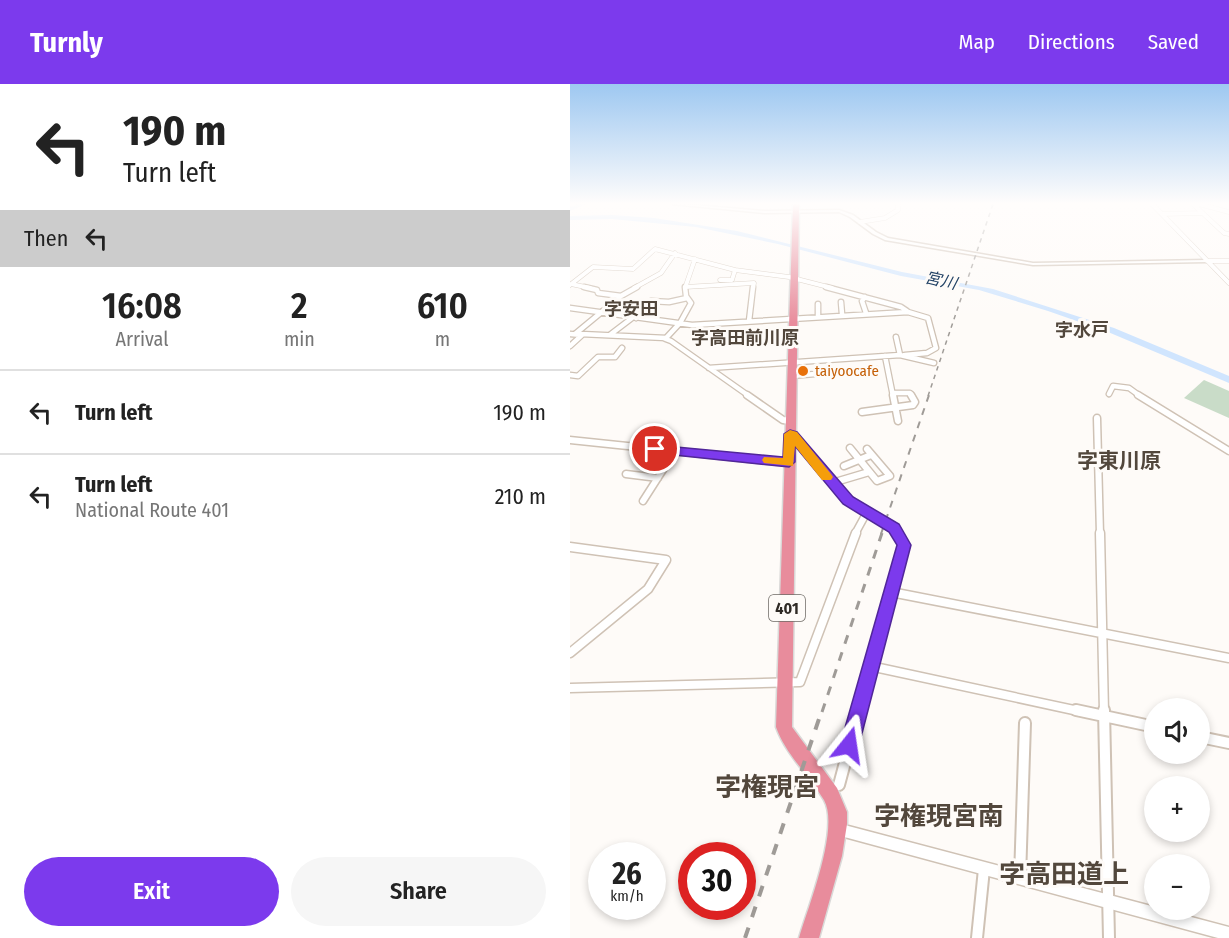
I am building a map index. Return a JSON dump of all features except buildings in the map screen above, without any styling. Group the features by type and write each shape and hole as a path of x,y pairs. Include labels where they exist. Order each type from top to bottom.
{"highway":[{"name":"401","path":"795,244 784,727 791,741 828,790 838,810 837,829 809,938"}],"main road":[{"path":"570,440 789,462"}],"street":[{"path":"907,244 1006,261 1064,265 1229,261"},
{"path":"1191,244 1229,284"},
{"path":"571,285 593,267 632,269 655,249 735,270 794,278 901,307 930,320 936,348 927,353 885,356 791,369"},
{"path":"570,346 576,334 621,296 661,273 675,253"},
{"path":"663,338 680,323 691,303 687,298 685,286 695,259"},
{"path":"724,267 720,281 732,279 735,270"},
{"path":"685,286 754,283 749,321"},
{"path":"571,285 587,287 597,290 598,293 621,296"},
{"path":"865,297 862,302 866,314"},
{"path":"611,334 634,318 650,302 669,302 687,298"},
{"path":"841,302 842,314"},
{"path":"818,304 818,316"},
{"path":"570,309 692,325 842,314 908,312"},
{"path":"576,334 611,334 663,338 671,341 783,420 848,500 894,528 904,545 839,784"},
{"path":"896,337 902,355"},
{"path":"570,375 578,376 598,357 615,357 622,348"},
{"path":"902,355 934,363"},
{"path":"885,356 898,422"},
{"path":"709,368 876,369"},
{"path":"1109,394 1113,386 1129,388 1150,404 1229,451"},
{"path":"862,412 913,405 914,398 910,393 894,393"},
{"path":"1097,418 1109,938"},
{"path":"844,466 859,460 869,452 890,476 877,481 859,460 850,448"},
{"path":"643,501 675,451"},
{"path":"832,483 869,472"},
{"path":"626,474 658,478"},
{"path":"570,688 798,683 802,678 856,533 867,512"},
{"path":"570,547 666,560 648,589 570,653"},
{"path":"891,592 1229,658"},
{"path":"870,666 1144,725"},
{"path":"1020,878 1024,723"},
{"path":"1210,739 1229,743"},
{"path":"837,829 1229,934"},
{"path":"977,938 984,869"}],"green space":[{"path":"1204,380 1229,391 1229,418 1184,398"}],"waterway":[{"name":"宮川","path":"786,244 901,274 979,288 1051,309 1111,330 1229,380"}],"railway":[{"path":"928,396 980,244"},
{"path":"881,534 929,395"},
{"path":"822,712 882,533"},
{"path":"745,938 822,710"}],"slow traffic":[{"path":"768,460 789,462 790,434 827,477"}],"place":[{"name":"taiyoocafe","path":"803,371"}],"district":[{"name":"字安田","path":"631,309"},
{"name":"字水戸","path":"1082,330"},
{"name":"字高田前川原","path":"745,338"},
{"name":"字東川原","path":"1119,461"},
{"name":"字権現宮","path":"767,787"},
{"name":"字権現宮南","path":"939,816"},
{"name":"字高田道上","path":"1064,874"}],"route":[{"path":"655,449 789,462 790,434 840,493 894,528 904,545 849,745"}]}
